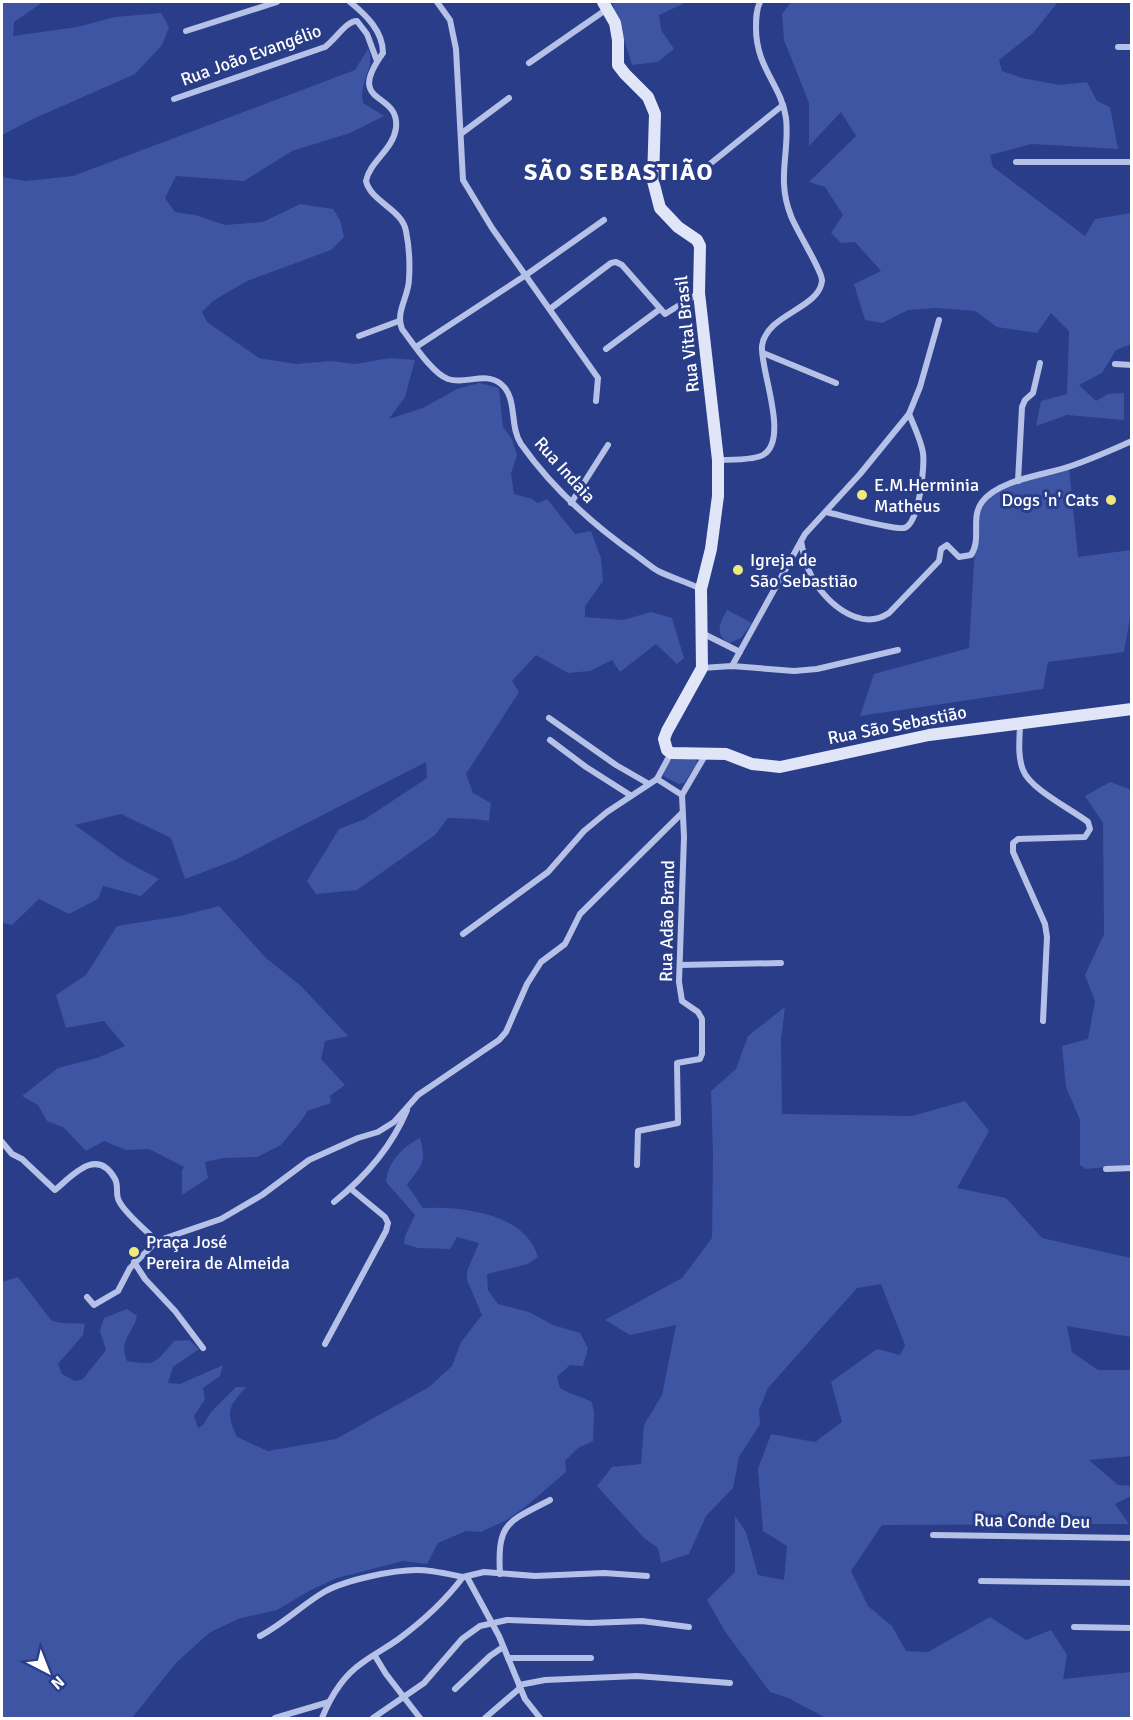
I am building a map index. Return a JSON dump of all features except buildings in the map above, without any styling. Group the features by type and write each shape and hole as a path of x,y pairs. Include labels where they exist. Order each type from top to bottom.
{"street":[{"path":"186,31 278,2"},
{"path":"350,2 381,36 383,53 371,69 368,84 371,91 390,109 396,128 386,151 370,170 366,181 370,190 402,221 407,234 410,279 399,321 359,336"},
{"path":"437,2 450,20 456,49 463,180 492,228 598,378 596,401"},
{"path":"718,460 759,457 768,450 774,432 774,420 762,345 768,332 784,317 815,296 822,280 790,215 784,190 786,119 783,105 758,50 756,18 760,2"},
{"path":"529,63 605,5"},
{"name":"Rua Vital Brasil","path":"605,5 615,23 618,65 648,97 655,114 653,181 660,208 678,226 697,240 700,246 699,293 718,460 716,514 711,549 701,589 702,668"},
{"name":"Rua João Evangélio","path":"174,99 325,46 334,41 351,21 357,21 367,34 377,61"},
{"path":"1118,47 1131,47"},
{"path":"462,134 509,98"},
{"path":"695,176 783,105"},
{"path":"1016,162 1131,162"},
{"path":"416,347 526,275 604,220"},
{"path":"550,309 611,263 616,262 622,265 662,311"},
{"path":"606,349 662,311 699,293"},
{"path":"732,666 811,526 860,474 909,414 920,387 939,320"},
{"name":"Rua Indaia","path":"399,321 402,329 416,347 436,370 450,380 491,378 503,385 510,397 514,429 520,441 540,469 571,503 656,570 701,589"},
{"path":"763,353 836,383"},
{"path":"1018,481 1022,407 1025,400 1033,393 1040,363"},
{"path":"1115,364 1131,365"},
{"path":"826,512 891,526 904,528 910,525 918,507 924,457 909,414"},
{"path":"801,541 810,574 818,587 837,606 863,619 880,619 889,613 939,561 941,549 947,545 959,557 971,555 976,548 977,512 981,503 997,489 1070,466 1131,441"},
{"path":"571,503 608,445"},
{"path":"702,633 740,652"},
{"path":"463,934 548,872 584,831 630,795 657,779 671,753 665,746 667,730 702,668 732,666 794,670 817,669 898,650"},
{"name":"Rua São Sebastião","path":"671,753 726,754 753,764 780,767 929,735 1131,709"},
{"path":"549,718 616,765 649,784"},
{"path":"1020,722 1020,757 1023,771 1037,788 1088,822 1090,829 1085,837 1018,839 1013,843 1013,852 1043,917 1046,931 1043,1022"},
{"path":"550,740 586,767 630,795"},
{"path":"657,779 682,795 706,754"},
{"name":"Rua Adão Brand","path":"637,1165 639,1131 678,1123 677,1063 696,1061 702,1054 702,1019 698,1012 682,1001 680,965 684,837 682,795"},
{"path":"87,1297 94,1305 118,1291 134,1262 157,1242 221,1219 262,1195 309,1160 358,1138 378,1132 394,1122 418,1095 499,1040 506,1032 527,984 541,962 565,944 580,914 682,813"},
{"path":"680,965 781,963"},
{"path":"334,1202 351,1189 385,1148 403,1119 408,1106"},
{"path":"2,1142 12,1154 22,1159 55,1190 82,1167 91,1164 102,1166 115,1179 120,1203 157,1242"},
{"path":"1106,1169 1128,1168"},
{"path":"325,1344 387,1231 388,1223 385,1217 351,1189"},
{"path":"134,1262 145,1279 175,1311 203,1348"},
{"path":"500,1574 499,1550 501,1537 506,1527 550,1500"},
{"name":"Rua Conde Deu","path":"933,1535 1131,1538"},
{"path":"260,1636 322,1594 349,1582 409,1570 465,1577"},
{"path":"322,1719 329,1702 356,1667 375,1656 438,1607 465,1577 479,1572 535,1576 604,1573 647,1576"},
{"path":"465,1577 499,1636 525,1699 540,1719"},
{"path":"981,1581 1131,1583"},
{"path":"373,1719 434,1675 462,1639 473,1630 491,1624 507,1620 590,1623 642,1621 689,1627"},
{"path":"1074,1627 1131,1628"},
{"path":"455,1689 503,1647"},
{"path":"375,1656 420,1719"},
{"path":"508,1658 591,1658"},
{"path":"486,1719 520,1686 545,1680 637,1676 730,1683"},
{"path":"275,1719 329,1702"}],"shaded area":[{"path":"2,2 43,2 14,22 13,36 77,27 115,17 161,13 169,27 162,45 135,74 2,135"},
{"path":"612,2 687,2 659,15 661,30 674,49 658,62 632,65"},
{"path":"791,2 1058,2 1033,33 999,60 1002,71 1022,78 1060,85 1087,82 1097,101 1110,107 1118,149 1032,144 990,155 993,167 1085,236 1095,219 1131,213 1131,344 1116,350 1102,373 1079,385 1096,401 1108,394 1124,393 1124,420 1067,415 1036,426 1041,401 1067,394 1069,331 1051,313 1037,333 997,327 975,311 936,308 908,310 882,323 865,320 854,284 881,271 855,242 841,243 831,233 843,215 825,187 809,182 856,136 841,112 809,146 809,103 784,40 782,14"},
{"path":"368,49 370,62 363,88 363,103 384,116 350,133 292,151 244,181 176,176 165,198 175,212 195,215 225,225 263,222 300,204 333,209 340,220 344,237 331,250 247,281 213,301 202,312 207,322 259,358 296,364 331,361 355,364 390,358 415,360 405,397 389,419 423,408 457,389 479,383 499,388 503,427 512,439 517,455 511,474 514,494 538,503 547,499 575,534 591,531 601,558 603,581 585,606 585,617 623,620 651,612 672,618 684,658 677,664 656,644 620,672 612,660 590,671 568,673 536,655 512,681 519,692 466,774 473,793 491,803 489,821 448,818 435,835 357,890 316,894 307,881 339,829 365,819 427,778 426,762 235,860 185,879 171,838 121,814 75,825 125,861 159,879 141,896 103,886 98,899 69,914 39,899 12,925 2,923 2,177 25,181 73,176 355,70"},
{"path":"1069,467 1078,557 1131,550 1131,612 1124,652 1048,662 1043,689 860,716 874,674 969,648 977,512 997,489"},
{"path":"727,610 752,623 741,638 729,643 724,640 720,632"},
{"path":"674,758 697,761 684,783 679,784 663,776 669,762"},
{"path":"1110,782 1132,790 1132,1159 1129,1165 1086,1169 1080,1165 1080,1120 1066,1087 1062,1046 1088,1039 1095,1001 1085,975 1104,934 1103,823 1085,796"},
{"path":"219,906 266,958 301,986 348,1036 325,1041 321,1059 345,1085 330,1096 331,1103 307,1111 281,1145 257,1157 224,1158 205,1162 208,1178 182,1195 184,1167 149,1149 126,1150 104,1141 86,1151 63,1127 47,1121 38,1105 22,1096 58,1068 97,1058 125,1046 104,1021 66,1028 56,995 86,975 117,926 180,916"},
{"path":"785,1007 781,1040 782,1114 912,1116 965,1101 989,1131 957,1188 1006,1198 1042,1238 1131,1258 1131,1337 1067,1326 1072,1352 1098,1370 1131,1370 1131,1456 1089,1460 1118,1485 1131,1486 1131,1496 1115,1504 1129,1524 882,1525 851,1571 868,1606 892,1626 906,1651 928,1652 990,1617 1026,1640 1051,1630 1067,1655 1063,1679 1131,1672 1131,1718 826,1718 788,1698 770,1692 726,1633 707,1600 735,1572 735,1516 746,1532 758,1575 784,1580 787,1546 763,1531 758,1469 771,1434 815,1442 842,1422 831,1382 877,1349 900,1355 905,1345 881,1284 857,1288 768,1388 759,1410 760,1424 739,1457 733,1488 706,1516 689,1554 661,1563 658,1548 644,1538 597,1486 612,1467 641,1464 644,1425 662,1395 676,1325 630,1335 605,1320 682,1278 712,1238 711,1091 736,1069 748,1036"},
{"path":"420,1138 422,1163 407,1185 423,1208 456,1209 490,1215 520,1230 531,1242 538,1257 528,1264 487,1274 488,1290 498,1304 529,1312 553,1325 580,1333 588,1348 583,1366 570,1365 557,1377 560,1388 592,1402 593,1441 578,1448 565,1461 566,1472 524,1508 505,1521 481,1532 466,1531 438,1543 427,1564 403,1561 337,1578 277,1610 238,1619 209,1633 176,1663 132,1718 2,1718 2,1282 18,1277 51,1320 85,1324 83,1335 58,1364 62,1374 75,1381 83,1379 106,1350 100,1331 104,1318 127,1309 137,1316 125,1342 127,1361 150,1363 159,1358 174,1341 189,1340 199,1349 173,1367 168,1383 180,1384 223,1365 220,1376 203,1388 205,1399 194,1416 198,1428 236,1387 246,1387 236,1399 230,1415 237,1437 268,1451 336,1439 429,1387 452,1366 461,1342 482,1315 467,1280 467,1271 479,1243 457,1237 450,1249 418,1248 404,1244 405,1236 415,1215 386,1182 387,1175 397,1156"}],"place":[{"name":"E.M.Herminia Matheus","path":"862,495"},
{"name":"Dogs 'n' Cats","path":"1111,500"},
{"name":"Igreja de São Sebastião","path":"738,570"},
{"name":"Praça José Pereira de Almeida","path":"134,1252"}],"district":[{"name":"SÃO SEBASTIÃO","path":"619,172"}]}
